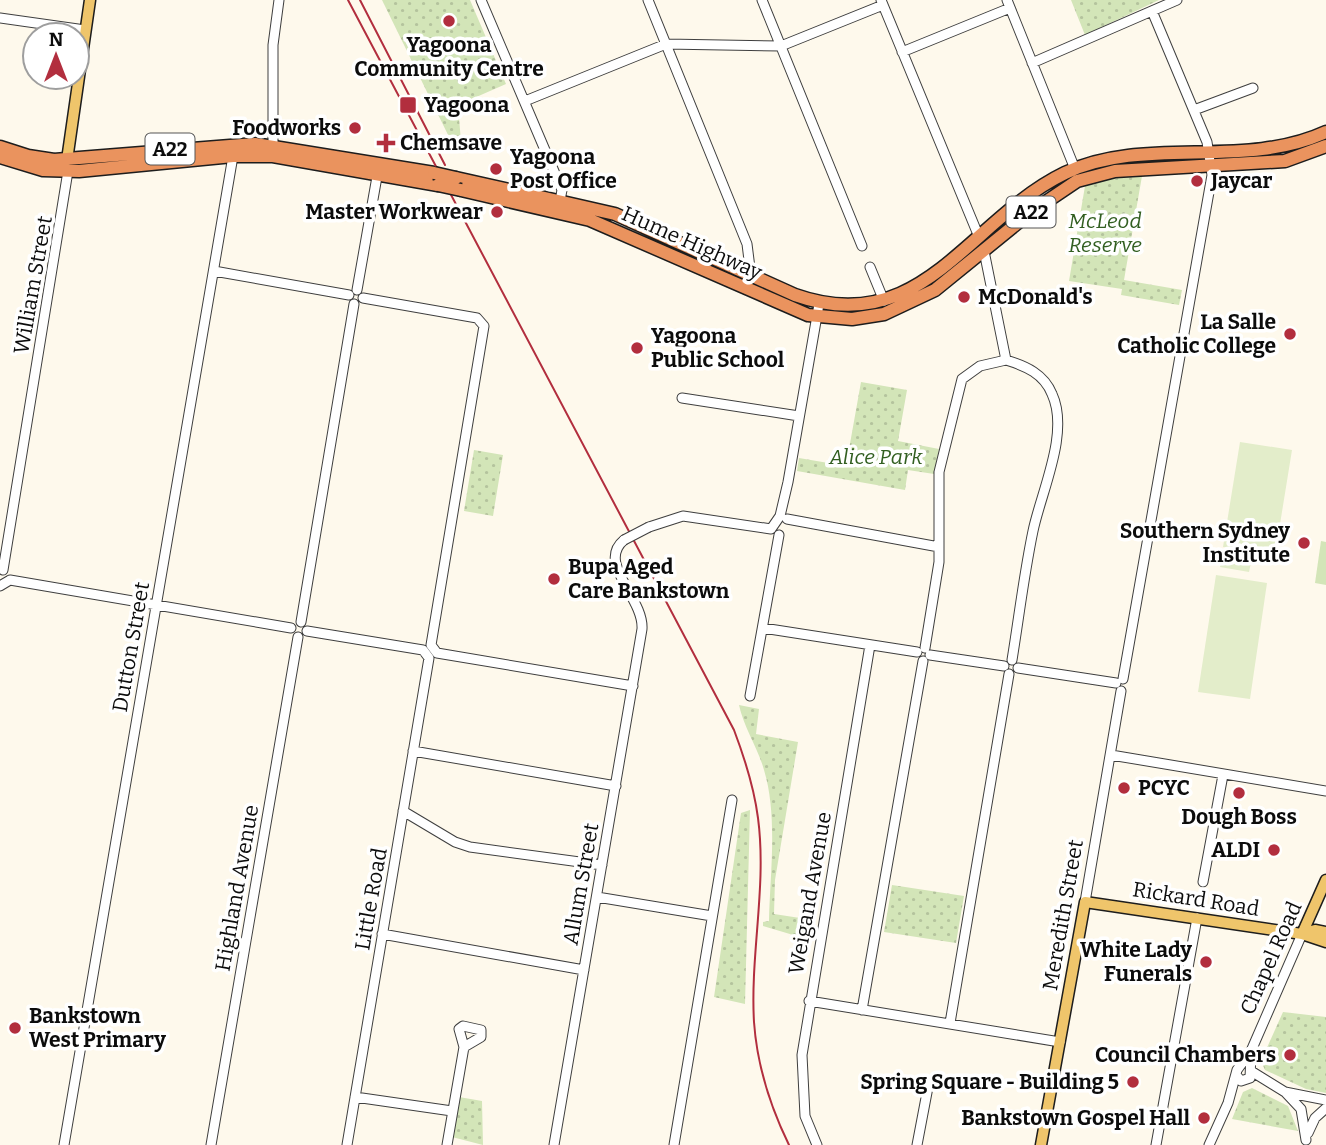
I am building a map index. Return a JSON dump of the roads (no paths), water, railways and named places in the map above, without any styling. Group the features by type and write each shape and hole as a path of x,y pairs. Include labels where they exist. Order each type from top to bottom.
{"highway":[{"name":"Hume Highway","path":"1284,155 1326,132"},
{"name":"Hume Highway","path":"0,158 43,170 217,144 436,179 627,218 818,310 860,307 884,301 934,274 1018,204 1075,169 1105,160 1284,155 1326,146"},
{"name":"Hume Highway","path":"0,147 68,165 233,156 273,151"},
{"name":"Hume Highway","path":"559,206 626,233 782,304 852,319 891,311 935,290 1037,207 1077,181 1115,171 1211,159"}],"main road":[{"path":"86,21 90,0"},
{"path":"68,165 77,91"},
{"name":"Chapel Road","path":"1302,934 1326,880"},
{"name":"Rickard Road","path":"1085,902 1302,934 1326,942"},
{"name":"Meredith Street","path":"1041,1145 1085,902"},
{"name":"Rickard Road","path":"1302,934 1315,930 1326,932"}],"street":[{"path":"273,151 273,45 279,0"},
{"path":"481,0 562,190 559,206"},
{"path":"648,0 747,244 751,276"},
{"path":"762,0 862,246"},
{"path":"1032,63 1177,0"},
{"path":"525,101 666,44 781,47 882,2 979,237"},
{"path":"902,52 1008,4 1075,169"},
{"path":"1152,11 1194,110 1211,159"},
{"path":"0,18 21,21"},
{"path":"1194,110 1253,88"},
{"name":"Dutton Street","path":"64,1145 233,156"},
{"name":"Meredith Street","path":"1085,902 1211,159"},
{"name":"William Street","path":"2,570 68,165"},
{"path":"307,631 301,622 378,169"},
{"path":"984,251 1006,360"},
{"path":"870,267 884,301"},
{"path":"214,271 355,297"},
{"name":"Little Road","path":"347,1145 485,330 477,318 355,297"},
{"path":"750,696 818,310"},
{"path":"862,1010 939,547 939,472 962,379 980,366 1006,360 1034,371 1046,382 1053,396 1057,417 1053,457 1033,531 950,1023"},
{"path":"682,398 799,416"},
{"path":"778,529 787,519 788,482"},
{"name":"Allum Street","path":"554,1145 642,629 641,612 614,562 614,551 624,540 649,527 683,516 778,529"},
{"path":"787,519 939,547"},
{"path":"2,570 10,580"},
{"path":"0,586 10,580 291,628 301,622"},
{"path":"291,628 298,637 307,631 633,685"},
{"path":"763,628 1120,684"},
{"name":"Highland Avenue","path":"211,1145 298,637"},
{"name":"Weigand Avenue","path":"817,1145 805,1116 802,1055 870,645"},
{"path":"413,751 616,786"},
{"path":"1111,755 1326,791"},
{"path":"1203,882 1223,775"},
{"path":"674,1145 732,800"},
{"path":"403,811 455,842 602,865"},
{"path":"597,897 712,916"},
{"path":"1156,1145 1197,918"},
{"path":"382,934 584,970"},
{"name":"Chapel Road","path":"1209,1145 1228,1103 1238,1071 1251,1051 1302,934"},
{"path":"809,1000 1060,1042"},
{"path":"446,1145 464,1047"},
{"name":"Chapel Road","path":"1228,1103 1246,1081 1251,1070 1251,1051"},
{"path":"1238,1071 1251,1070 1270,1085"},
{"path":"1238,1071 1246,1081 1326,1100"},
{"path":"917,1145 929,1082"},
{"path":"1285,1091 1301,1109 1305,1142"},
{"path":"355,1097 452,1111"},
{"path":"1305,1142 1312,1122 1326,1108"}],"railway":[{"path":"348,0 734,730 754,795 760,844 760,894 753,996 758,1054 765,1085 789,1145"},
{"path":"360,0 445,165"}],"place":[{"name":"Yagoona Community Centre","path":"449,21"},
{"name":"Yagoona","path":"408,105"},
{"name":"Foodworks","path":"355,128"},
{"name":"Chemsave","path":"386,143"},
{"name":"Yagoona Post Office","path":"496,169"},
{"name":"Jaycar","path":"1197,181"},
{"name":"Master Workwear","path":"497,212"},
{"name":"McDonald's","path":"964,297"},
{"name":"La Salle Catholic College","path":"1290,334"},
{"name":"Yagoona Public School","path":"637,348"},
{"name":"Southern Sydney Institute","path":"1304,543"},
{"name":"Bupa Aged Care Bankstown","path":"554,579"},
{"name":"PCYC","path":"1124,788"},
{"name":"Dough Boss","path":"1239,793"},
{"name":"ALDI","path":"1274,850"},
{"name":"White Lady Funerals","path":"1206,962"},
{"name":"Bankstown West Primary","path":"15,1028"},
{"name":"Council Chambers","path":"1290,1055"},
{"name":"Spring Square - Building 5","path":"1133,1082"},
{"name":"Bankstown Gospel Hall","path":"1204,1118"}],"park label":[{"name":"McLeod Reserve","path":"1105,233"},
{"name":"Alice Park","path":"876,457"}]}
